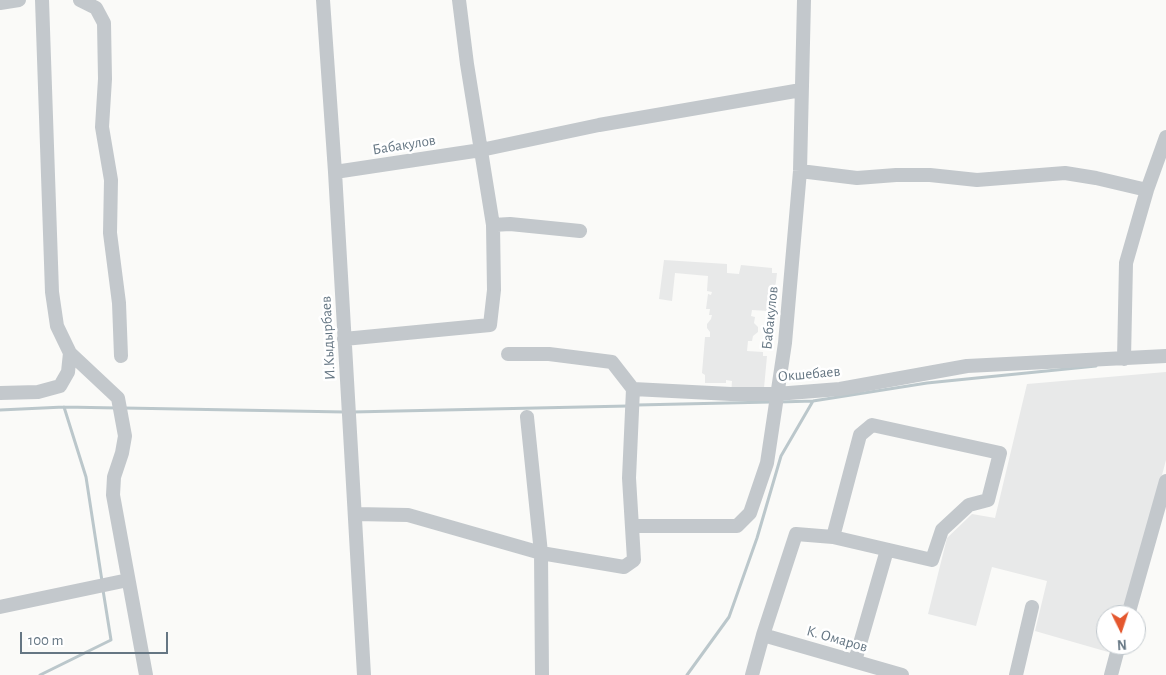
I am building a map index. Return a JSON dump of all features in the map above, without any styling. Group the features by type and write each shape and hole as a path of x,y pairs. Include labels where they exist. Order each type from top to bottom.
{"street":[{"path":"0,4 19,0"},
{"path":"42,0 52,292 57,326 70,353 118,398 125,436 122,453 114,477 113,495 146,675"},
{"path":"80,0 96,8 104,23 105,79 102,127 111,180 110,233 119,303 121,356"},
{"name":"И.Кыдырбаев","path":"324,0 364,675"},
{"path":"344,339 490,324 494,290 493,225 467,64 460,0"},
{"name":"Бабакулов","path":"632,526 737,526 750,513 767,463 785,343 800,171 804,0"},
{"name":"Бабакулов","path":"335,172 481,150 599,125 802,90"},
{"path":"1124,359 1126,263 1147,190 1166,137"},
{"path":"800,171 857,178 896,174 977,180 1065,173 1147,190"},
{"path":"493,225 510,224 580,231"},
{"path":"0,393 38,392 60,386 68,372 70,353"},
{"path":"355,514 408,515 541,553 624,567 634,560 629,478 633,389 612,362 549,354 508,354"},
{"name":"Окшебаев","path":"633,389 731,394 776,394 840,389 967,366 1166,356"},
{"path":"527,417 541,553 542,675"},
{"path":"752,675 796,534 833,537 932,560 942,530 969,505 988,500 1000,453 872,425 860,435 833,537"},
{"path":"1131,605 1166,481"},
{"path":"855,661 887,550"},
{"path":"0,607 128,580"},
{"path":"1016,675 1032,607"},
{"name":"К. Омаров","path":"763,635 902,675"},
{"path":"1111,675 1116,655"}],"shaded area":[{"path":"664,260 727,264 727,273 739,274 741,265 772,268 772,273 777,273 773,306 769,306 769,311 752,310 751,316 755,317 754,323 758,327 758,332 753,336 752,341 748,341 747,351 763,352 763,356 767,356 764,388 731,394 732,381 726,380 726,383 705,383 705,375 702,373 705,337 710,337 707,324 712,315 709,315 710,309 706,309 708,294 711,295 712,292 707,291 708,276 675,273 672,301 659,299"},
{"path":"1166,372 1166,460 1128,605 1096,605 1096,649 1035,631 1047,581 992,567 976,626 928,614 947,538 972,514 995,518 1027,384"}],"waterway":[{"path":"779,402 813,401 927,383 1096,366"},
{"path":"687,675 729,617 757,538 781,456 813,401"},
{"path":"637,405 771,402"},
{"path":"352,412 628,406"},
{"path":"64,407 86,477 102,581"},
{"path":"0,410 64,407 117,408"},
{"path":"124,408 345,412"},
{"path":"40,675 111,640 103,590"}]}
